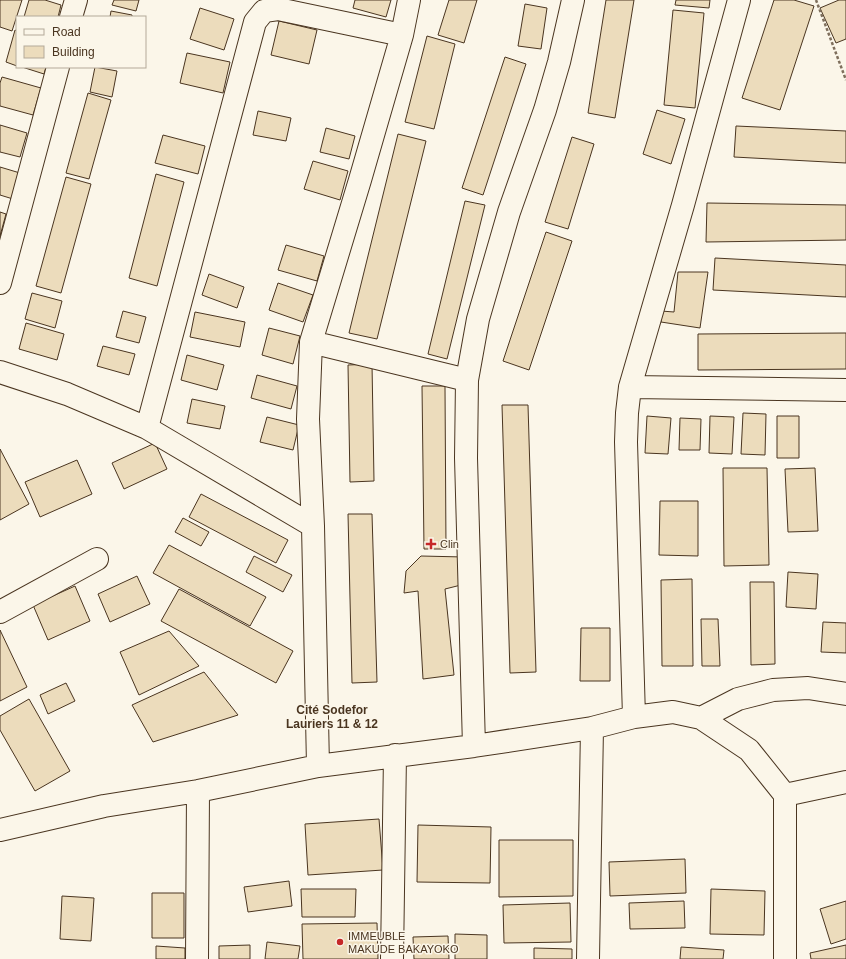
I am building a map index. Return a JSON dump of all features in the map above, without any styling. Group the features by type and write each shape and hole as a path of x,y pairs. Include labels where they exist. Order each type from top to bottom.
{"street":[{"path":"72,16 76,0"},
{"path":"318,766 313,526 308,419 311,342 402,35 409,0"},
{"path":"474,746 466,458 468,380 478,319 509,212 557,69 573,0"},
{"path":"634,717 626,442 630,388 683,205 739,0"},
{"path":"147,428 255,22 264,11 278,9 402,35"},
{"path":"0,283 58,68"},
{"path":"311,342 468,380"},
{"path":"0,372 67,394 147,428 313,526"},
{"path":"630,388 846,390"},
{"path":"0,612 97,559"},
{"path":"701,718 738,699 773,690 808,688 846,694"},
{"path":"0,830 104,806 198,791 318,766 474,746 592,728 634,717 673,712 701,718 749,750 785,795 786,959"},
{"path":"588,959 592,728"},
{"path":"392,959 395,756"},
{"path":"785,795 845,780"},
{"path":"197,959 198,791"}],"path":[{"path":"816,0 846,80"}],"building":[{"path":"0,0 22,0 12,31 0,27"},
{"path":"29,0 45,0 61,5 58,16 24,16"},
{"path":"114,0 139,0 136,11 112,5"},
{"path":"355,0 391,0 386,17 353,8"},
{"path":"449,0 477,0 464,43 438,35"},
{"path":"606,0 634,0 615,118 588,113"},
{"path":"676,0 710,0 709,8 675,5"},
{"path":"774,0 794,0 814,6 780,110 742,98"},
{"path":"839,0 846,0 846,39 836,43 820,8"},
{"path":"525,4 547,8 541,49 518,46"},
{"path":"200,8 234,19 224,50 190,39"},
{"path":"673,10 704,13 695,108 664,105"},
{"path":"111,11 132,15 132,16 110,16"},
{"path":"279,21 317,30 309,64 271,55"},
{"path":"15,30 16,66 6,62"},
{"path":"427,36 455,44 434,129 405,122"},
{"path":"187,53 230,62 223,93 180,83"},
{"path":"505,57 526,64 483,195 462,188"},
{"path":"25,68 46,68 44,74"},
{"path":"95,68 117,71 112,97 90,92"},
{"path":"2,77 41,88 33,115 0,106 0,83"},
{"path":"88,93 111,100 89,179 66,173"},
{"path":"657,110 685,119 671,164 643,154"},
{"path":"258,111 291,118 286,141 253,135"},
{"path":"0,125 27,133 20,157 0,152"},
{"path":"736,126 846,131 846,163 734,157"},
{"path":"326,128 355,136 349,159 320,152"},
{"path":"398,134 426,141 377,339 349,333"},
{"path":"163,135 205,146 198,174 155,163"},
{"path":"572,137 594,144 568,229 545,222"},
{"path":"313,161 348,171 340,200 304,189"},
{"path":"0,167 20,173 13,199 0,195"},
{"path":"156,174 184,182 157,286 129,278"},
{"path":"66,177 91,184 61,293 36,286"},
{"path":"465,201 485,205 447,359 428,354"},
{"path":"707,203 846,205 846,240 706,242"},
{"path":"0,212 6,214 0,236"},
{"path":"546,232 572,241 529,370 503,361"},
{"path":"286,245 324,256 317,281 278,270"},
{"path":"715,258 846,265 846,297 713,290"},
{"path":"678,272 708,272 700,328 661,322 661,311 674,312"},
{"path":"209,274 244,287 237,308 202,295"},
{"path":"278,283 313,295 303,322 269,310"},
{"path":"32,293 62,301 55,328 25,319"},
{"path":"123,311 146,317 139,343 116,337"},
{"path":"195,312 245,322 240,347 190,337"},
{"path":"26,323 64,334 57,360 19,349"},
{"path":"269,328 300,336 293,364 262,355"},
{"path":"846,333 846,369 698,370 698,334"},
{"path":"103,346 135,354 129,375 97,366"},
{"path":"187,355 224,365 217,390 181,380"},
{"path":"372,364 374,481 350,482 348,365"},
{"path":"257,375 297,386 291,409 251,398"},
{"path":"422,386 445,386 446,549 424,549"},
{"path":"192,399 225,406 220,429 187,423"},
{"path":"502,405 528,405 536,672 510,673"},
{"path":"743,413 766,414 765,455 741,454"},
{"path":"647,416 671,418 668,454 645,453"},
{"path":"710,416 734,417 732,454 709,453"},
{"path":"777,416 799,416 799,458 777,458"},
{"path":"267,417 299,425 293,450 260,442"},
{"path":"680,418 701,419 700,450 679,450"},
{"path":"155,443 167,469 124,489 112,463"},
{"path":"0,449 29,504 0,520"},
{"path":"77,460 92,494 40,517 25,482"},
{"path":"723,468 767,468 769,565 724,566"},
{"path":"815,468 818,531 788,532 785,469"},
{"path":"201,494 288,540 276,563 189,517"},
{"path":"660,501 698,501 698,556 659,555"},
{"path":"348,514 372,514 377,682 352,683"},
{"path":"183,518 209,532 201,546 175,532"},
{"path":"169,545 266,597 250,626 153,573"},
{"path":"254,556 292,575 283,592 246,572"},
{"path":"421,556 464,557 465,584 445,589 454,675 423,679 418,591 404,593 406,571"},
{"path":"788,572 818,574 816,609 786,607"},
{"path":"137,576 150,604 110,622 98,594"},
{"path":"692,579 693,666 662,666 661,580"},
{"path":"750,582 774,582 775,664 751,665"},
{"path":"75,586 90,621 48,640 33,605"},
{"path":"179,589 293,651 276,683 161,621"},
{"path":"701,619 718,619 720,666 702,666"},
{"path":"823,622 846,623 846,653 821,652"},
{"path":"581,628 610,628 610,681 580,681"},
{"path":"0,630 27,687 0,701"},
{"path":"169,631 199,666 139,695 120,652"},
{"path":"204,672 238,715 153,742 132,705"},
{"path":"66,683 75,701 48,714 40,695"},
{"path":"29,699 70,771 35,791 0,730 0,716"},
{"path":"379,819 383,870 308,875 305,824"},
{"path":"418,825 491,827 490,883 417,882"},
{"path":"499,840 573,840 573,896 499,897"},
{"path":"685,859 686,893 610,896 609,862"},
{"path":"289,881 292,906 248,912 244,887"},
{"path":"301,889 356,889 355,917 302,917"},
{"path":"711,889 765,891 764,935 710,934"},
{"path":"152,893 184,893 184,938 152,938"},
{"path":"62,896 94,898 91,941 60,939"},
{"path":"684,901 685,928 630,929 629,903"},
{"path":"846,901 846,939 831,944 820,909"},
{"path":"570,903 571,942 504,943 503,905"},
{"name":"IMMEUBLE MAKUDE BAKAYOKO","path":"377,923 378,959 303,959 302,924"},
{"path":"455,934 487,935 487,959 455,959"},
{"path":"448,936 449,959 414,959 413,937"},
{"path":"267,942 300,946 298,959 265,959"},
{"path":"250,945 250,959 219,959 219,946"},
{"path":"846,945 846,959 811,959 810,953"},
{"path":"156,946 185,948 185,959 156,959"},
{"path":"681,947 724,950 723,959 680,959"},
{"path":"534,948 572,949 572,959 534,959"}],"place":[{"name":"Clin","path":"431,544"},
{"name":"IMMEUBLE MAKUDE BAKAYOKO","path":"340,942"}],"district":[{"name":"Cité Sodefor Lauriers 11 & 12","path":"332,717"}]}
